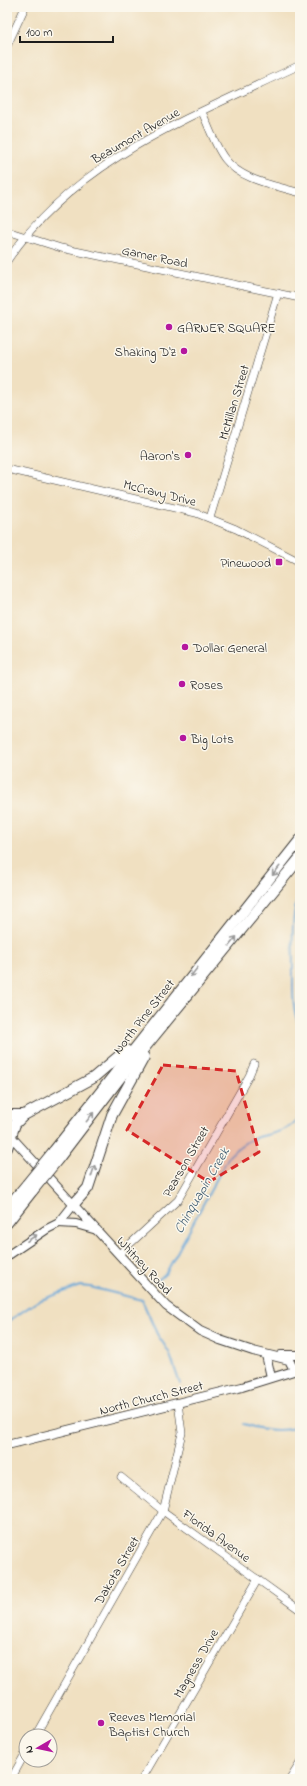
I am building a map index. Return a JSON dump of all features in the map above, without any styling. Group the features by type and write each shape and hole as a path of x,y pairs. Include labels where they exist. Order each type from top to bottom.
{"highway":[{"name":"North Pine Street","path":"7,1223 30,1187 123,1074 300,840"},
{"name":"North Pine Street","path":"161,1022 300,858"},
{"path":"7,1148 9,1134 15,1124 24,1115 93,1078 161,1022"},
{"path":"74,1204 88,1188 105,1134 120,1098 161,1022"},
{"path":"7,1115 24,1115"},
{"name":"North Pine Street","path":"7,1208 30,1187"}],"main road":[{"name":"Whitney Road","path":"9,1134 74,1204 152,1292 183,1319 200,1331 220,1340 267,1355 289,1360 297,1370"},
{"path":"7,1256 46,1229 59,1223 74,1204"},
{"path":"59,1223 76,1224 97,1230"},
{"path":"271,1377 267,1355 300,1355"},
{"name":"North Church Street","path":"7,1446 242,1387 297,1370"}],"street":[{"path":"7,46 25,7"},
{"name":"Beaumont Avenue","path":"7,261 24,237 62,198 94,172 142,142 300,65"},
{"path":"202,112 219,149 232,166 250,177 300,193"},
{"name":"Garner Road","path":"7,231 61,248 300,298"},
{"name":"McMillan Street","path":"210,518 278,293"},
{"name":"McCravy Drive","path":"7,469 169,505 210,518 236,529 300,562"},
{"name":"Pearson Street","path":"119,1254 178,1200 249,1076 254,1064"},
{"name":"Dakota Street","path":"40,1728 163,1511 182,1433 178,1403"},
{"name":"Florida Avenue","path":"121,1477 163,1511 300,1610"},
{"name":"Magness Drive","path":"142,1779 258,1579"},
{"path":"290,1779 300,1762"},
{"path":"11,1779 18,1766"}],"highlighted area":[{"path":"163,1065 236,1071 259,1152 209,1182 127,1130"}],"waterway":[{"name":"Chinquapin Creek","path":"300,891 293,921 293,987 297,1021 300,1028"},
{"name":"Chinquapin Creek","path":"156,1282 166,1273 229,1156 240,1146 252,1139 285,1129 296,1122 300,1116"},
{"name":"Chinquapin Creek","path":"7,1322 38,1301 80,1286 90,1287 142,1300"},
{"path":"142,1300 157,1334 169,1352 180,1384"},
{"path":"244,1424 257,1428 282,1430 295,1428 300,1418"}],"place":[{"name":"GARNER SQUARE","path":"169,327"},
{"name":"Shaking D'z","path":"184,351"},
{"name":"Aaron's","path":"188,455"},
{"name":"Pinewood","path":"279,562"},
{"name":"Dollar General","path":"185,647"},
{"name":"Roses","path":"182,684"},
{"name":"Big Lots","path":"183,738"},
{"name":"Reeves Memorial Baptist Church","path":"101,1723"}]}
